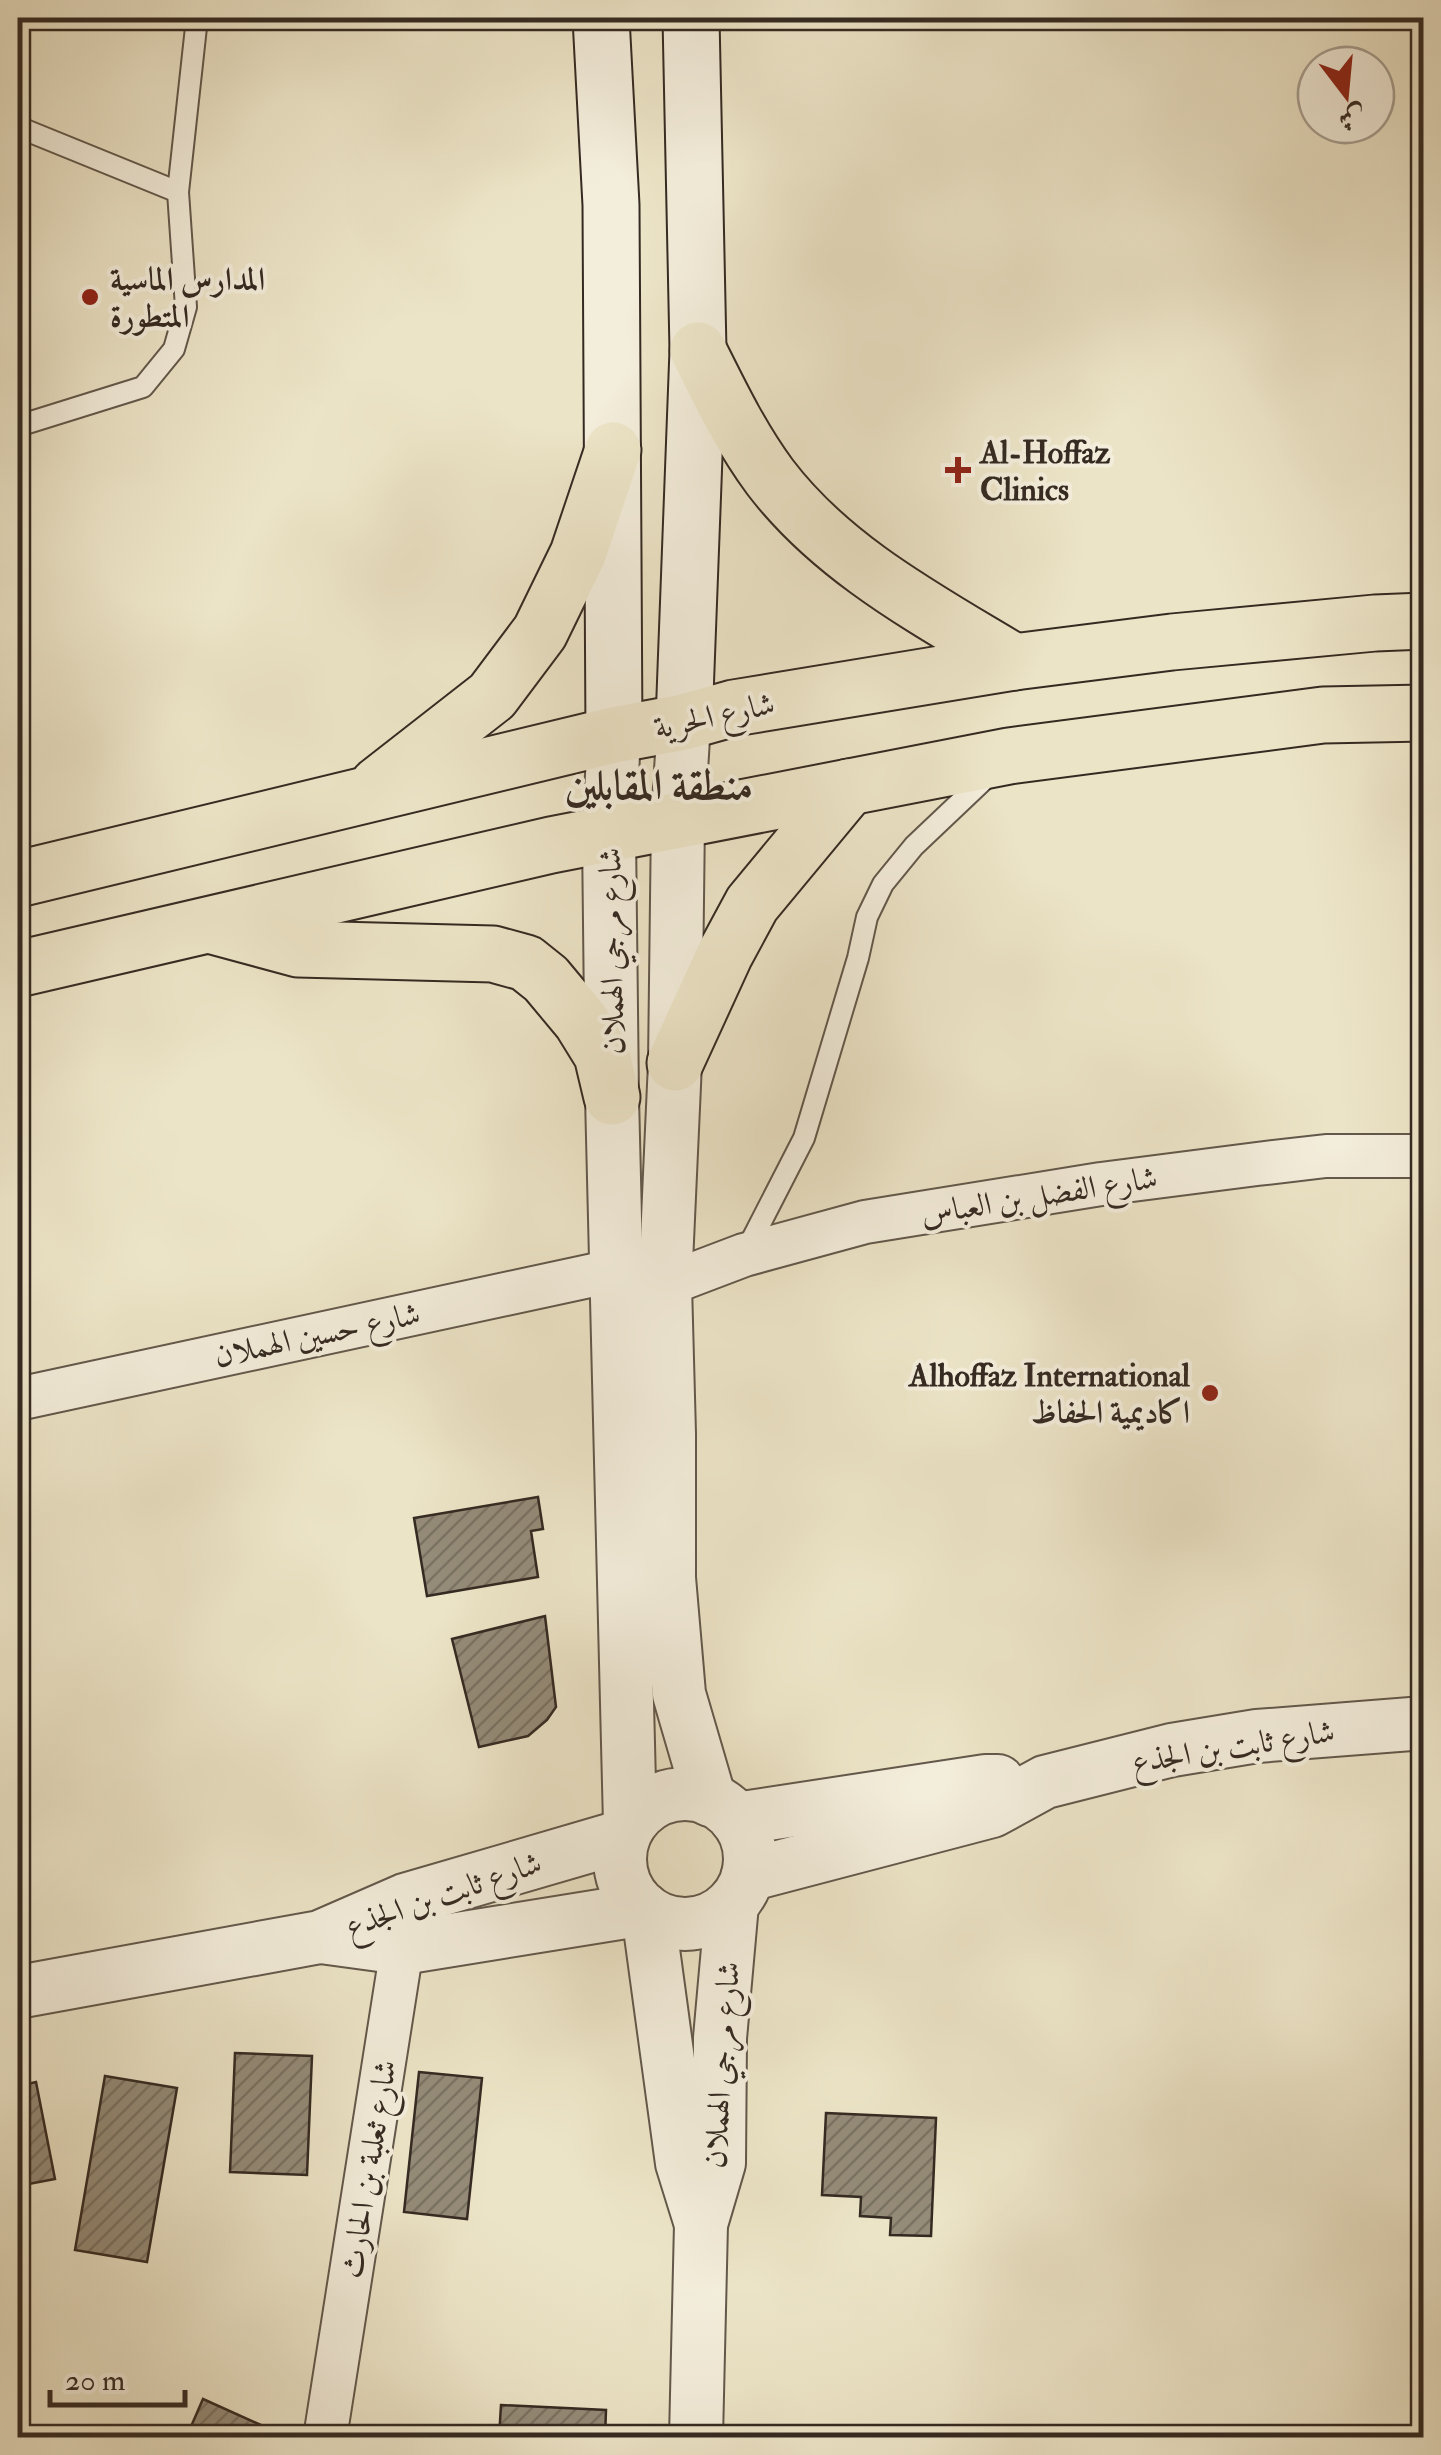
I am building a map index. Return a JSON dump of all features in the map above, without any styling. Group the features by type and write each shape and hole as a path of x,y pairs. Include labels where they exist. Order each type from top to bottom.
{"highway":[{"path":"698,350 738,429 772,479 823,534 890,586 1014,662"},
{"path":"365,795 492,696 540,632 578,554 614,450"},
{"name":"شارع الحرية","path":"18,880 734,708 1014,662 1172,642 1375,622 1424,621"},
{"path":"18,969 532,849 1010,756 1323,715 1424,713"},
{"path":"675,1062 752,904 850,787"},
{"path":"210,925 298,950 493,954 526,963 546,979 581,1021 602,1055 612,1097"}],"main road":[{"name":"شارع مرجي الهملان","path":"600,18 611,205 614,735"},
{"name":"شارع مرجي الهملان","path":"684,722 698,350 691,18"}],"street":[{"name":"شارع مرجي الهملان","path":"627,1830 625,1691 641,1277 675,1062 678,819 684,722"},
{"name":"شارع مرجي الهملان","path":"614,735 609,834 612,1097 669,1434 669,1578 679,1694 723,1809"},
{"name":"شارع الفضل بن العباس","path":"641,1277 744,1255 865,1222 1101,1184 1326,1156 1424,1156"},
{"name":"شارع حسين الهملان","path":"18,1398 641,1277"},
{"name":"شارع ثابت بن الجذع","path":"723,1809 986,1781 1044,1782 1223,1741 1424,1722"},
{"name":"شارع ثابت بن الجذع","path":"740,1889 992,1811 1044,1782"},
{"path":"684,1794 723,1809 743,1830 749,1849 740,1889 712,1918 688,1924 664,1921 646,1911 630,1896 622,1879 620,1860 627,1830 643,1810 659,1800 684,1794"},
{"name":"شارع ثابت بن الجذع","path":"404,1924 627,1830"},
{"name":"شارع مرجي الهملان","path":"696,2438 701,2224 719,2163 720,2038 740,1889"},
{"name":"شارع مرجي الهملان","path":"646,1911 682,2163 701,2224"},
{"name":"شارع ثابت بن الجذع","path":"18,1992 404,1924 646,1911"},
{"name":"شارع ثعلبة بن الحارث","path":"326,2438 404,1924"}],"lane":[{"path":"18,426 143,386 174,349 186,307 178,192 197,18"},
{"path":"18,127 178,192"},
{"path":"744,1255 804,1138 867,917 883,884 914,846 1010,756"}],"building":[{"path":"538,1497 543,1529 531,1531 538,1577 427,1596 414,1518"},
{"path":"545,1616 556,1707 528,1736 479,1747 452,1639"},
{"path":"235,2053 312,2056 307,2175 230,2172"},
{"path":"419,2072 482,2078 467,2219 404,2212"},
{"path":"105,2076 177,2088 147,2262 75,2250"},
{"path":"36,2082 55,2179 18,2186 18,2086"},
{"path":"826,2113 936,2118 931,2236 890,2235 891,2218 860,2216 861,2197 822,2195"},
{"path":"203,2399 290,2438 186,2438"},
{"path":"501,2405 606,2410 605,2438 499,2438"}],"place":[{"name":"المدارس الماسية المتطورة","path":"90,297"},
{"name":"Al-Hoffaz Clinics","path":"958,470"},
{"name":"Alhoffaz International اكاديمية الحفاظ","path":"1210,1393"}],"district":[{"name":"منطقة المقابلين","path":"659,784"}]}
